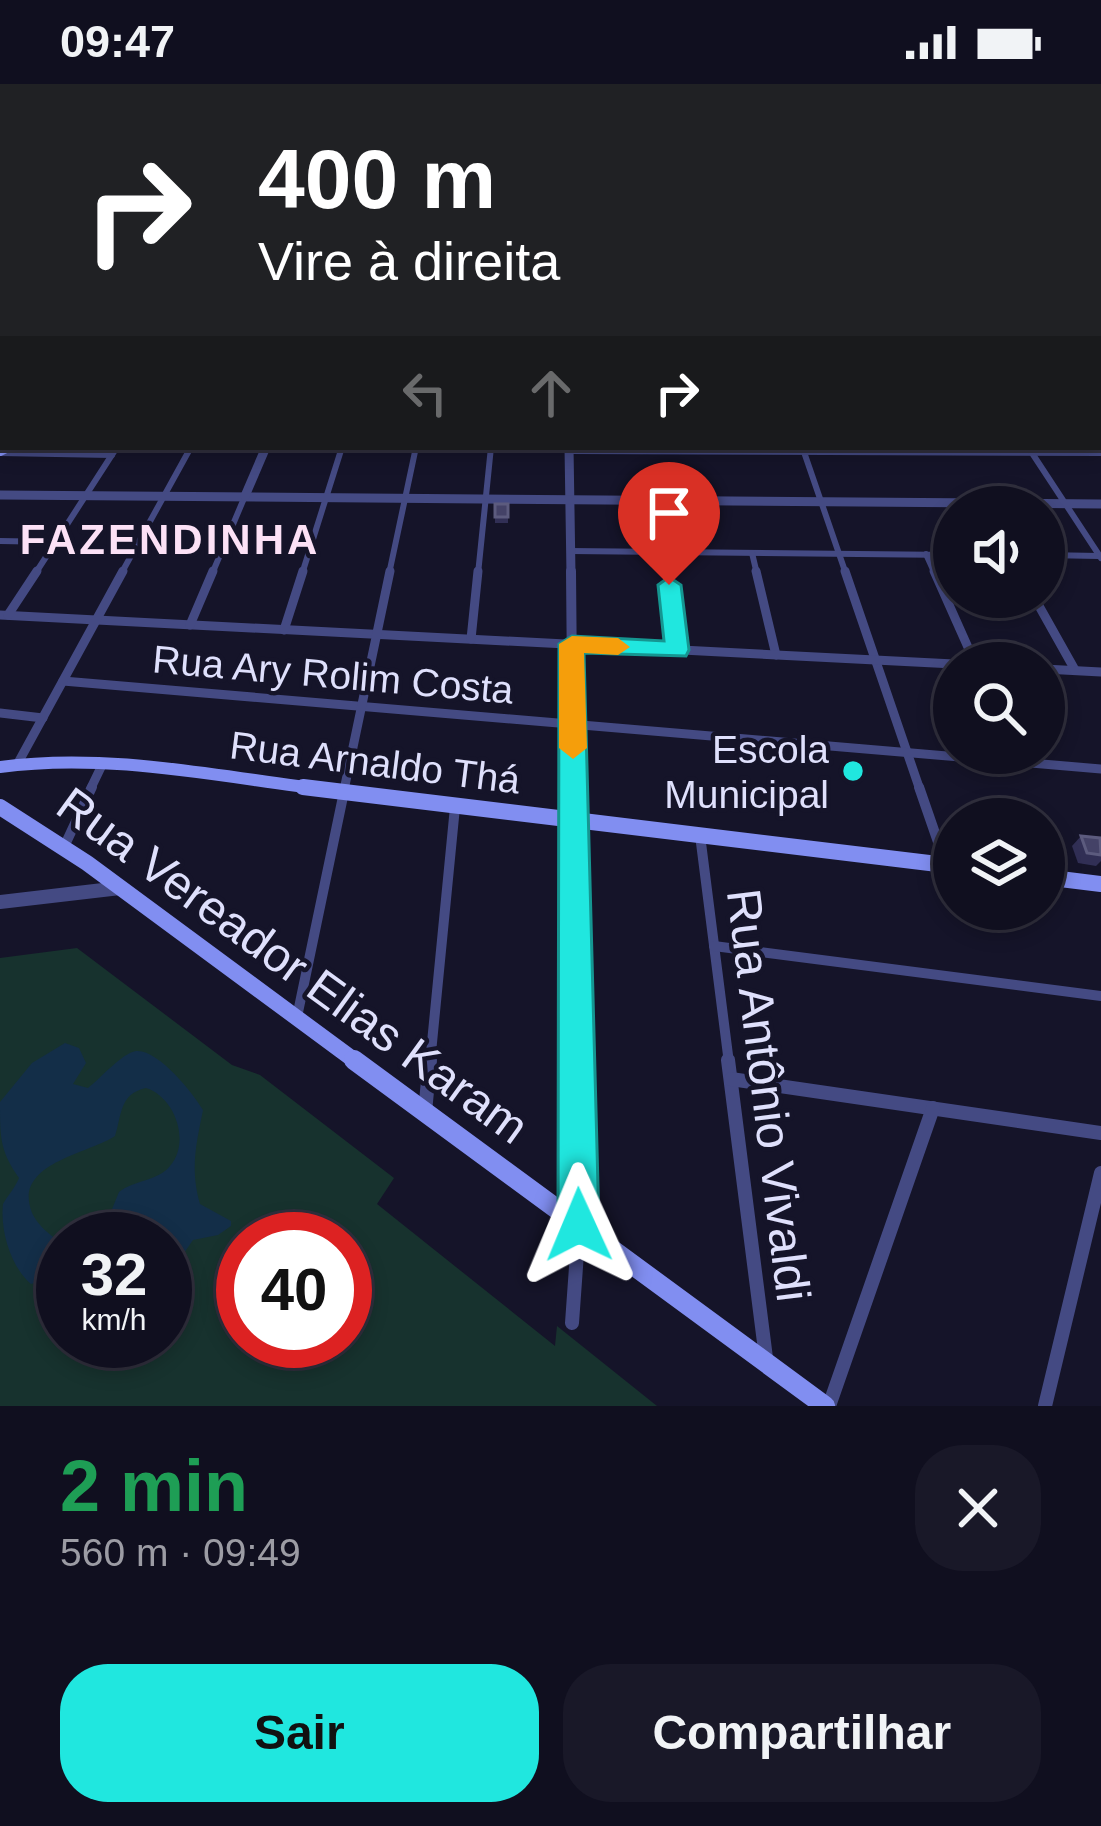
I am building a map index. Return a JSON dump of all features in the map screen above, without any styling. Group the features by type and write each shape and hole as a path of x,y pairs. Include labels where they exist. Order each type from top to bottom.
{"main road":[{"name":"Rua Arnaldo Thá","path":"0,767 64,759 103,763 933,867"},
{"name":"Rua Vereador Elias Karam","path":"0,806 87,863 827,1406"},
{"path":"1065,880 1101,884"}],"street":[{"path":"58,450 115,451"},
{"path":"18,764 189,450"},
{"path":"190,625 265,450"},
{"path":"284,629 341,450"},
{"path":"297,1018 415,450"},
{"path":"471,639 491,450"},
{"path":"569,450 579,1225 572,1324"},
{"path":"764,450 1101,453"},
{"path":"4,615 115,451"},
{"path":"804,452 933,821"},
{"path":"1031,453 1053,486"},
{"path":"4,494 933,502"},
{"path":"1065,503 1101,504"},
{"path":"1065,503 1100,557"},
{"path":"0,541 56,542"},
{"path":"570,551 933,554"},
{"path":"665,552 677,650"},
{"path":"752,553 776,655"},
{"path":"926,554 966,642"},
{"path":"1065,556 1100,557"},
{"path":"4,615 933,663"},
{"path":"1046,618 1075,670"},
{"path":"1065,670 1101,672"},
{"name":"Rua Ary Rolim Costa","path":"63,681 1101,769"},
{"path":"0,713 43,718"},
{"path":"64,848 103,763"},
{"path":"425,1112 455,806"},
{"name":"Rua Antônio Vivaldi","path":"700,836 766,1363"},
{"path":"52,894 79,882 87,863"},
{"path":"0,902 120,888"},
{"path":"714,946 1101,996"},
{"path":"731,1079 1101,1133"},
{"path":"827,1406 933,1108"},
{"path":"1045,1406 1101,1173"}],"green space":[{"path":"77,948 232,1065 260,1075 394,1178 377,1204 555,1346 557,1326 657,1406 0,1406 0,958"}],"water":[{"path":"65,1043 79,1048 86,1063 73,1084 88,1088 136,1051 154,1057 174,1073 203,1110 196,1146 197,1191 200,1204 216,1213 216,1235 192,1241 192,1212 111,1212 119,1192 159,1175 176,1156 177,1121 165,1101 146,1088 126,1100 115,1136 57,1162 34,1181 29,1194 36,1220 36,1283 31,1284 8,1248 3,1226 3,1204 19,1178 2,1143 0,1102 32,1063"}],"building":[{"path":"495,504 508,504 508,517 495,517"},
{"path":"1081,836 1100,838 1101,855 1087,853"}],"slow traffic":[{"path":"573,748 572,644 618,647"}],"place":[{"name":"Escola Municipal","path":"853,771"}],"district":[{"name":"FAZENDINHA","path":"170,539"}],"route":[{"path":"579,1225 572,644 677,650 669,585"}]}
